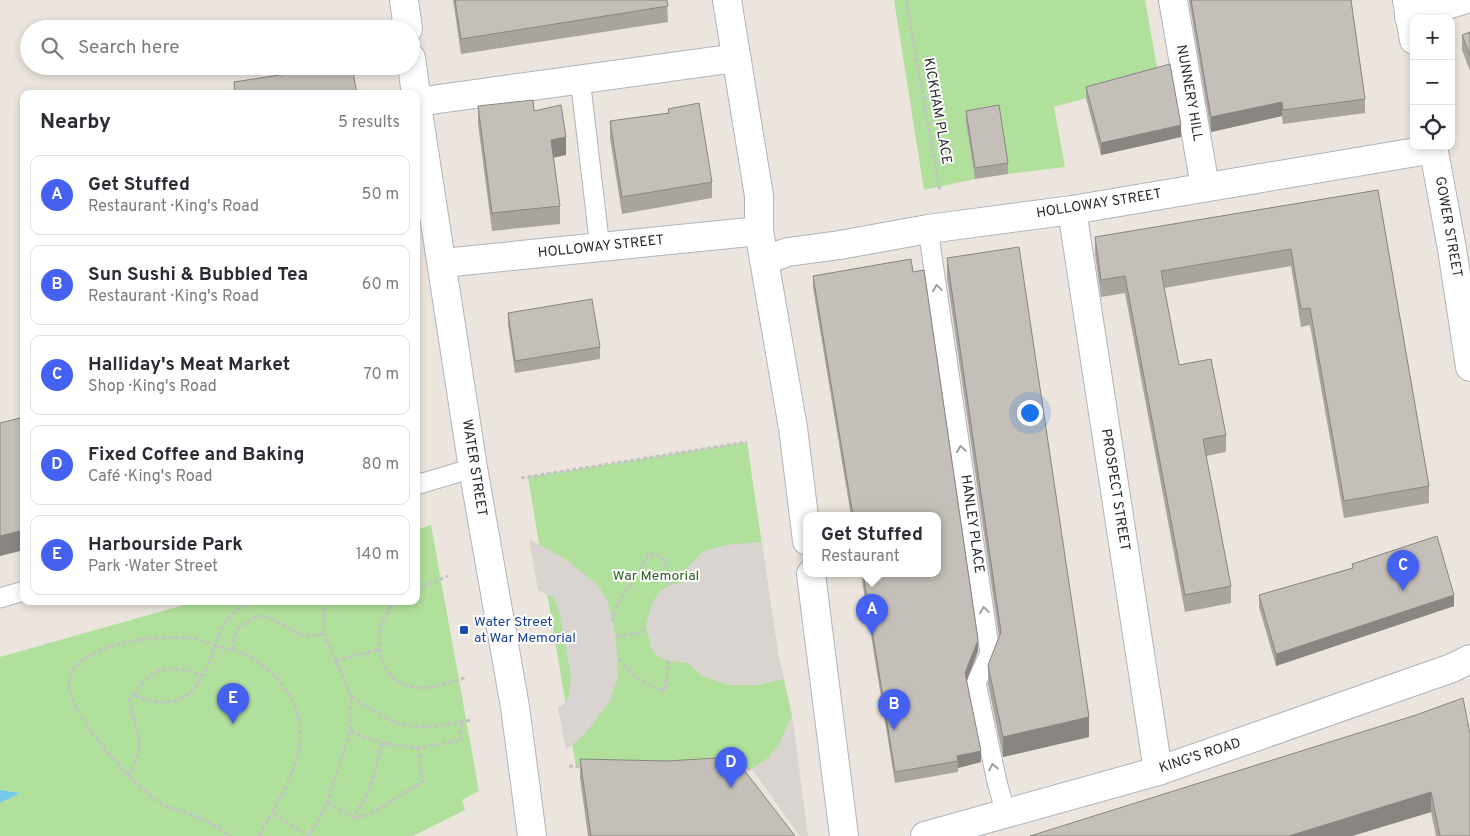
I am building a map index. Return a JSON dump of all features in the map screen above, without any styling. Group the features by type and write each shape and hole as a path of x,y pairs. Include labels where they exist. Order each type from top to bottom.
{"street":[{"path":"728,0 759,196 759,231 793,428 803,512"},
{"name":"NUNNERY HILL","path":"1173,0 1205,187"},
{"path":"1421,15 1463,0"},
{"path":"420,100 736,58"},
{"path":"413,75 415,90"},
{"name":"WATER STREET","path":"420,125 443,263 473,468 514,698 532,836"},
{"name":"HOLLOWAY STREET","path":"764,260 788,252 938,228 1072,210 1422,150"},
{"name":"GOWER STREET","path":"1435,150 1461,246 1470,367"},
{"name":"PROSPECT STREET","path":"1072,210 1158,771"},
{"name":"HOLLOWAY STREET","path":"443,263 759,231"},
{"path":"811,577 844,836"},
{"name":"KING'S ROAD","path":"925,836 1158,771 1452,668 1470,659"}],"lane":[{"path":"580,78 600,248"},
{"name":"HANLEY PLACE","path":"938,228 990,653 976,683 996,782 1006,814"},
{"path":"420,484 473,468"},
{"path":"0,598 20,592"}],"path":[{"name":"KICKHAM PLACE","path":"906,0 938,228"},
{"path":"521,478 748,442"},
{"path":"612,621 619,602 649,554 661,556 668,568 670,585"},
{"path":"420,588 448,576"},
{"path":"133,696 146,701 168,703 184,699 204,676 222,624 232,612 244,605"},
{"path":"272,814 309,836 328,803 350,731 351,696 324,634 325,613 323,605"},
{"path":"393,605 383,616 378,639 383,667 393,678 413,688 443,684 465,678"},
{"path":"233,649 233,636 243,622 263,615 303,636 324,634"},
{"path":"616,637 646,630"},
{"path":"230,836 188,814 162,804 128,776 98,742 73,700 69,682 77,664 92,654 125,642 191,638 215,646 233,649 249,656 268,670 290,693 299,712 301,737 294,771 259,836"},
{"path":"336,661 380,649"},
{"path":"619,659 630,673 642,682 665,691 668,662"},
{"path":"128,776 137,760 140,736 129,700 143,682 166,667 184,669 204,676"},
{"path":"351,696 392,721 411,728 442,727 471,720"},
{"path":"350,731 382,743 418,748 461,740 461,722"},
{"path":"354,818 371,786 382,743"},
{"path":"328,803 354,818 369,815 423,781 418,748"},
{"path":"569,766 585,767"},
{"path":"732,769 752,769"}],"green space":[{"path":"894,0 1145,0 1159,78 1054,107 1065,167 1008,174 999,117 966,122 975,179 924,190"},
{"name":"War Memorial","path":"747,442 778,654 792,715 779,745 768,758 752,769 576,767 528,477"},
{"path":"431,525 479,791 462,800 465,810 413,836 0,836 0,803 19,793 0,790 0,657 184,605 420,605 420,529"}],"shaded area":[{"path":"529,539 564,558 598,585 608,602 616,637 618,676 609,703 584,735 566,750 558,708 565,703 569,695 571,676 559,611 554,598 538,590"},
{"path":"762,542 778,654 784,679 759,685 728,685 702,676 688,663 668,661 659,657 651,648 646,625 652,603 660,591 670,585 682,583 688,567 702,552 725,545"},
{"path":"792,715 808,836 800,836 752,769 768,758 779,745"}],"water":[{"path":"0,790 20,793 0,803"}],"building":[{"path":"455,0 667,0 668,6 461,39"},
{"path":"1191,0 1351,0 1365,99 1283,110 1282,102 1211,117"},
{"path":"1470,32 1470,56 1462,35"},
{"path":"1170,64 1181,125 1101,143 1086,87"},
{"path":"280,75 354,75 356,90 235,90 234,82"},
{"path":"533,100 534,111 561,105 566,137 551,140 560,206 492,213 478,106"},
{"path":"699,103 712,182 622,197 610,121 669,113 668,109"},
{"path":"999,105 1008,163 975,168 966,111"},
{"path":"1378,190 1429,486 1344,501 1310,308 1301,309 1291,249 1161,271 1179,365 1211,359 1226,435 1203,439 1231,586 1185,595 1125,276 1101,280 1095,237"},
{"path":"1019,247 1089,717 1003,737 988,665 1001,632 947,258"},
{"path":"911,259 913,272 924,270 978,640 965,673 981,751 957,756 958,761 895,772 863,577 941,577 941,512 852,512 813,276"},
{"path":"592,299 600,347 515,361 508,313"},
{"path":"20,418 20,531 0,536 0,423"},
{"path":"1437,536 1454,595 1276,654 1259,595 1353,568 1352,564"},
{"path":"1463,698 1470,734 1470,836 1440,836 1431,792 1289,836 1030,836 1416,715"},
{"path":"734,757 795,836 591,836 580,759 667,761"}],"place":[{"name":"Halliday's Meat Market","path":"1403,591"},
{"name":"Water Street at War Memorial","path":"464,630"},
{"name":"Get Stuffed","path":"872,635"},
{"name":"Harbourside Park","path":"233,724"},
{"name":"Sun Sushi & Bubbled Tea","path":"894,730"},
{"name":"Fixed Coffee and Baking","path":"731,788"}]}
